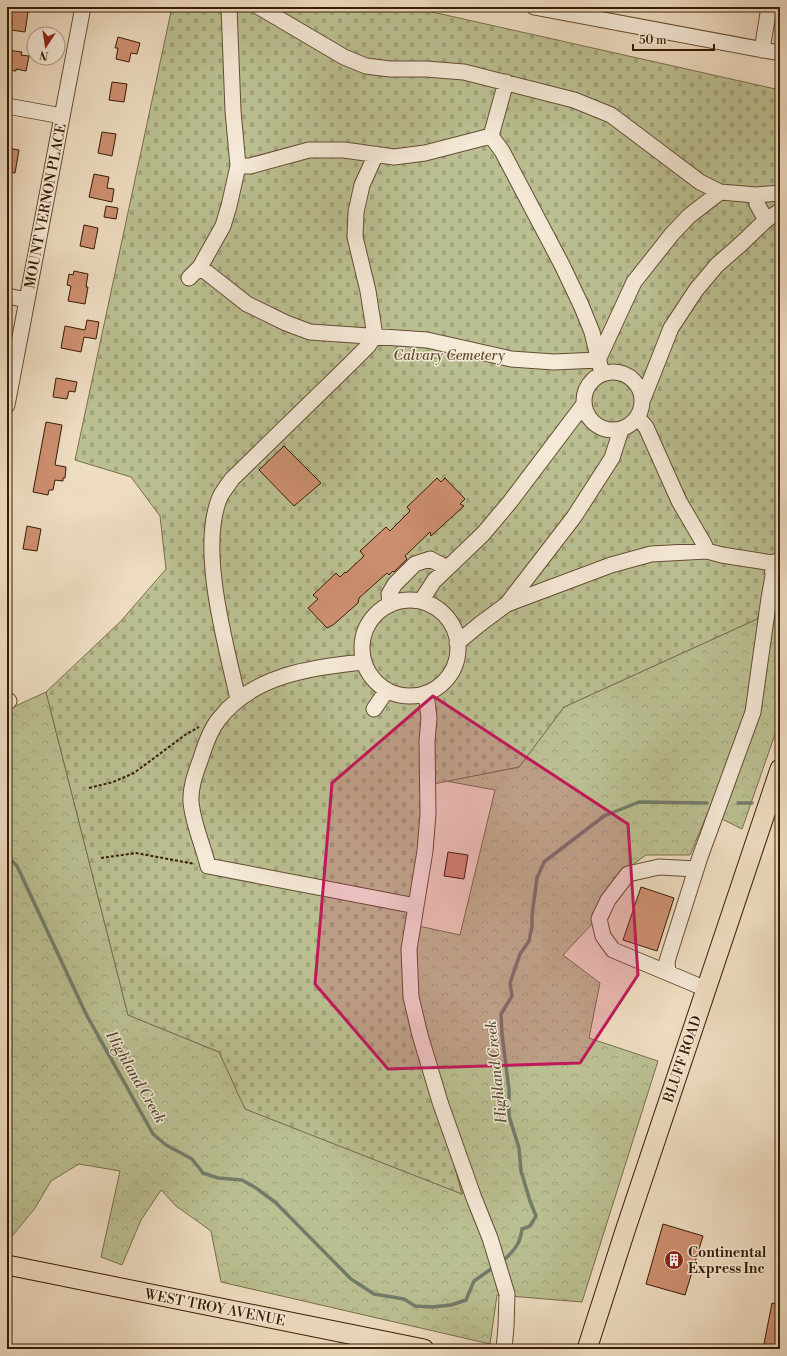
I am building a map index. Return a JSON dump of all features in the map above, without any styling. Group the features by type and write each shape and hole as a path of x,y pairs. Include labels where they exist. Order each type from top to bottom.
{"main road":[{"name":"BLUFF ROAD","path":"586,1349 624,1231 780,769"},
{"name":"WEST TROY AVENUE","path":"7,1265 424,1349"}],"street":[{"name":"MOUNT VERNON PLACE","path":"7,405 83,7"},
{"path":"229,7 233,111 238,166 223,226 195,273 247,304 310,332 427,340 511,359 600,367 626,374 635,380 638,384 643,399"},
{"path":"259,7 344,57 366,66 390,69 426,69 464,72 574,100 611,115 700,182 720,192 756,196 780,193"},
{"path":"534,7 780,53"},
{"path":"762,50 769,7"},
{"path":"491,136 506,82"},
{"path":"7,106 62,116"},
{"path":"238,166 250,166 309,150 344,150 394,157 425,154 491,136"},
{"path":"491,136 502,151 562,265 592,332 600,367"},
{"path":"238,699 222,625 215,582 212,543 213,524 220,497 232,479 368,346 375,336 368,291 355,237 356,212 362,185 376,154"},
{"path":"720,192 684,220 634,282 600,367 594,379 588,386 584,399 588,417 595,424 603,428 621,430 638,418 642,409 643,399 671,328 696,290 717,265 766,220 780,211"},
{"path":"756,196 757,204 766,220"},
{"path":"7,296 27,300"},
{"path":"421,601 434,581 483,534 510,502 584,404"},
{"path":"638,418 646,427 679,501 707,551"},
{"path":"457,643 507,604 574,517 612,458 621,430"},
{"path":"507,604 611,565 651,554 707,551 722,555 776,562 767,612 753,712 696,869 667,961 668,973"},
{"path":"390,604 389,594 395,584 416,564 430,559 446,568"},
{"path":"400,600 421,601 437,609 450,621 455,631 457,643 456,659 450,673 440,685 426,692 413,695 400,694 387,690 377,683 369,673 364,662 362,648 363,634 369,622 378,611 390,604 400,600"},
{"path":"364,662 330,665 292,673 258,687 238,699 218,720 205,745 194,780 191,801 196,827 204,848 208,866 416,906"},
{"path":"374,709 387,690"},
{"path":"426,692 429,718 427,741 428,814 425,851 409,949 411,997 420,1035 440,1102 474,1198 490,1238 507,1294 504,1349"},
{"path":"696,869 660,867 628,874 608,900 599,919 603,936 613,950 706,989"}],"path":[{"path":"89,788 113,782 134,773 184,735 199,727 207,726 213,730"},
{"path":"102,858 136,853 208,866"}],"highlighted area":[{"path":"433,696 628,824 638,975 580,1063 388,1069 315,984 332,783"}],"green space":[{"name":"Calvary Cemetery","path":"172,7 410,7 780,90 780,558 757,619 564,707 519,767 428,785 408,998 462,1194 245,1109 219,1052 128,1015 46,692 121,621 166,569 160,516 131,477 75,460"},
{"path":"780,558 780,720 742,829 708,812 690,855 646,855 614,878 592,924 563,955 600,983 589,1038 658,1061 582,1302 497,1295 490,1344 221,1282 211,1231 176,1206 161,1190 141,1220 122,1265 101,1257 120,1171 79,1164 51,1181 35,1208 9,1240 7,1240 7,710 46,692 128,1015 219,1052 246,1109 462,1194 408,998 414,925 460,935 495,790 446,781 519,767 564,707 757,619"}],"building":[{"path":"7,9 28,12 25,32 11,30 12,20 7,19"},
{"path":"118,37 140,43 137,54 131,53 129,62 116,59 118,48 115,48"},
{"path":"7,50 22,52 21,55 26,56 26,71 16,69 16,71 7,70"},
{"path":"112,82 127,84 124,102 109,100"},
{"path":"102,132 116,134 112,156 98,153"},
{"path":"7,148 19,150 15,173 7,171"},
{"path":"94,174 109,177 107,188 114,189 112,202 89,197"},
{"path":"106,206 118,208 116,219 104,217"},
{"path":"84,225 98,228 94,249 80,246"},
{"path":"74,271 88,274 86,287 88,287 85,304 68,301 71,286 67,285 69,274 73,275"},
{"path":"87,320 99,322 96,339 84,337 81,352 61,348 65,326 85,330"},
{"path":"56,378 77,382 75,392 69,391 67,399 53,397"},
{"path":"46,422 62,425 55,465 66,467 65,478 63,478 63,481 55,480 53,490 49,490 48,495 33,492"},
{"path":"284,446 321,483 294,506 259,470"},
{"path":"437,478 441,482 445,478 465,499 460,504 464,506 431,536 430,532 405,556 407,559 394,572 393,571 389,575 387,573 359,598 358,603 333,625 327,628 308,608 318,599 313,595 336,573 340,577 345,572 346,573 364,556 360,551 386,527 390,531 410,511 407,507"},
{"path":"27,526 41,529 37,551 23,549"},
{"path":"448,852 468,855 464,879 444,876"},
{"path":"641,887 674,898 657,951 623,940"},
{"name":"Continental Express Inc","path":"663,1224 703,1236 685,1295 646,1284"},
{"path":"772,1303 780,1305 780,1349 763,1349"}],"waterway":[{"name":"Highland Creek","path":"502,1262 518,1244 522,1229 530,1226 536,1216 521,1171 519,1148 509,1116 509,1090 501,1014 512,996 510,983 520,954 529,941 537,878 544,862 604,816 639,802 707,803"},
{"name":"Highland Creek","path":"738,803 752,803"},
{"name":"Highland Creek","path":"7,856 17,866 86,1014 153,1134 166,1145 192,1159 203,1173 218,1178 242,1180 256,1188 275,1202 351,1279 374,1294 404,1299 415,1306 432,1307 451,1305 466,1300 474,1281 491,1269"}],"place":[{"name":"Continental Express Inc","path":"674,1260"}]}
